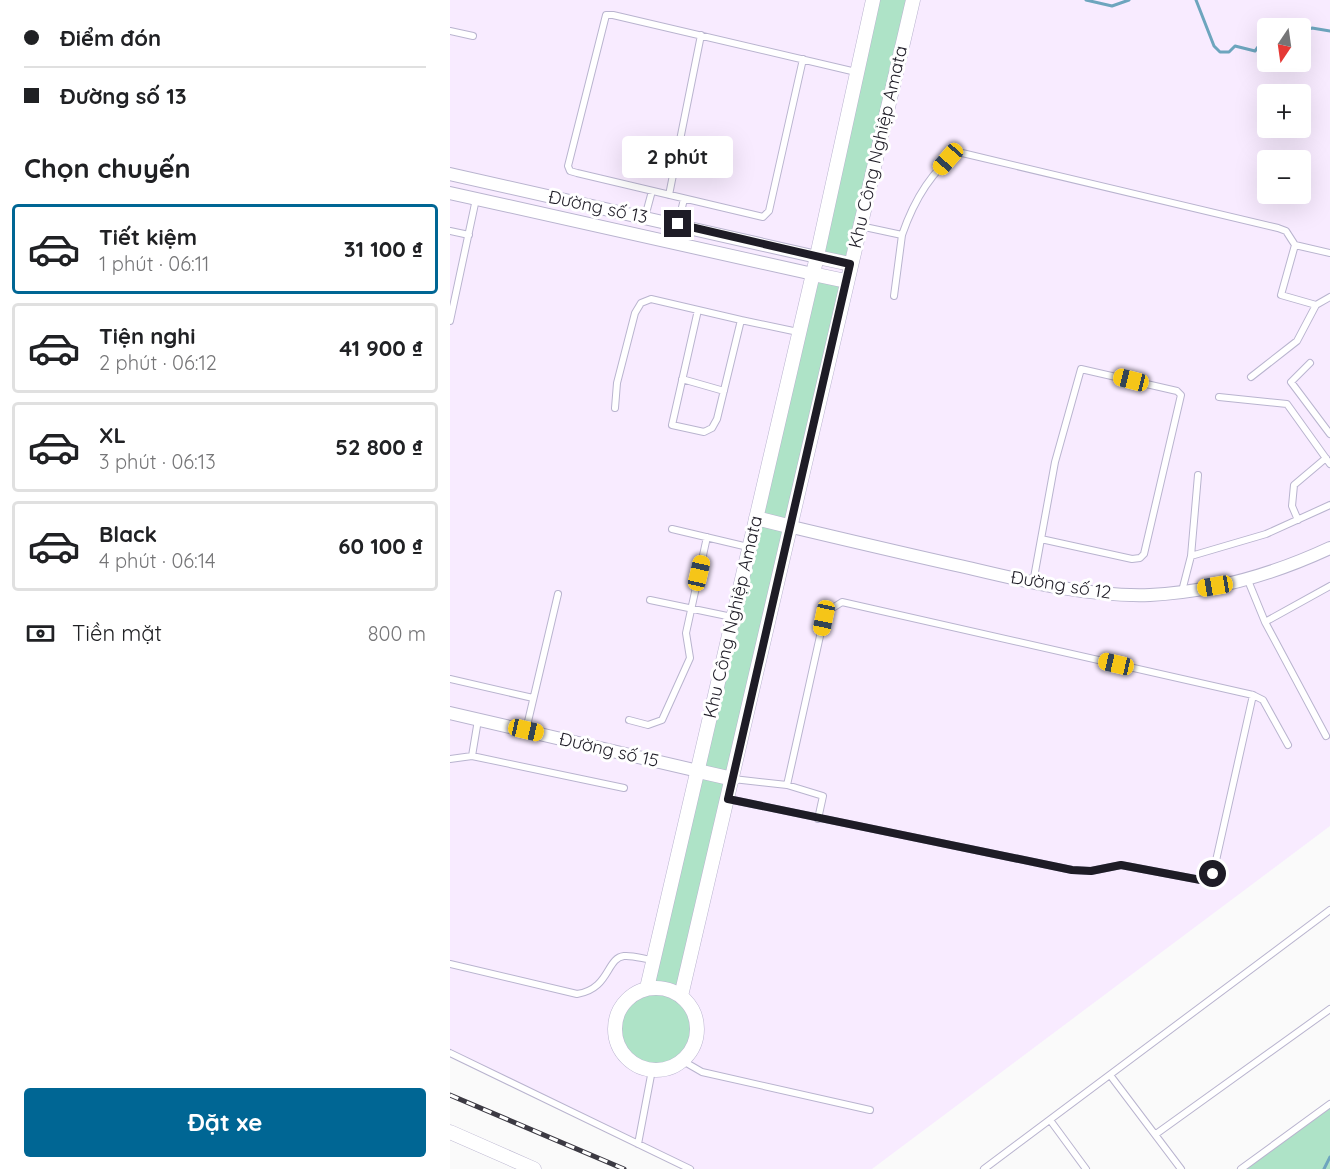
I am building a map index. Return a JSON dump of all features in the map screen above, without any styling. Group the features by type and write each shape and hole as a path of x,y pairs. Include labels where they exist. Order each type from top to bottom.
{"street":[{"name":"Khu Công Nghiệp Amata","path":"647,988 817,257 873,0"},
{"name":"Khu Công Nghiệp Amata","path":"681,996 913,0"},
{"name":"Đường số 13","path":"450,174 817,257"},
{"path":"476,199 480,181"},
{"name":"Đường số 13","path":"450,193 813,274"},
{"path":"817,257 850,264"},
{"path":"813,274 846,282"},
{"path":"756,518 792,527"},
{"name":"Đường số 12","path":"792,527 1033,583 1106,594 1182,592 1247,578 1330,549"},
{"name":"Đường số 15","path":"450,713 698,771"},
{"path":"698,771 733,779"},
{"path":"659,987 681,996 690,1004 698,1028 691,1051 683,1060 663,1070 652,1070 628,1060 620,1050 615,1031 618,1012 625,1001 647,988 659,987"},
{"path":"450,1132 525,1167"}],"lane":[{"path":"803,59 769,211 763,217 576,173 568,166 603,19 606,15 614,15 803,59 856,72"},
{"path":"450,31 473,36"},
{"path":"669,195 700,35"},
{"path":"894,296 902,235 916,201 942,166 958,152 1278,228 1286,231 1295,245 1330,253"},
{"path":"645,217 652,191"},
{"path":"450,321 476,199"},
{"path":"678,224 684,199"},
{"path":"860,226 902,235"},
{"path":"450,231 469,236"},
{"path":"1295,245 1281,295 1316,305"},
{"path":"1251,377 1297,341 1316,305 1330,297"},
{"path":"615,408 617,383 635,313 641,303 651,299 798,332"},
{"path":"698,310 672,425 704,432 711,428 717,419 741,320"},
{"path":"1310,363 1291,382 1330,434"},
{"path":"1033,583 1041,539 1055,462 1081,369 1177,391 1181,395 1144,554 1140,558 1132,559 1041,539"},
{"path":"682,379 724,391"},
{"path":"1219,397 1287,404 1330,464"},
{"path":"1298,520 1292,506 1294,485 1326,458"},
{"path":"1182,592 1191,556 1198,475"},
{"path":"1191,556 1266,534 1330,505"},
{"path":"672,529 749,547"},
{"path":"629,720 655,724 665,715 690,658 686,633 707,537"},
{"path":"1247,578 1265,622 1326,736"},
{"path":"1265,622 1330,586"},
{"path":"526,730 558,594"},
{"path":"650,600 732,617"},
{"path":"787,785 824,618 828,611 842,602 1253,694 1263,700 1288,745"},
{"path":"450,679 533,698"},
{"path":"728,799 1072,870 1091,871 1121,865 1206,881 1211,879 1213,874 1253,694"},
{"path":"472,756 478,719"},
{"path":"450,759 472,756 624,788"},
{"path":"733,779 787,785 823,796 818,819"},
{"path":"984,1169 1330,910"},
{"path":"450,964 577,994 588,992 599,986 618,958 624,956 653,960"},
{"path":"1156,1134 1330,1009"},
{"path":"450,1053 690,1169"},
{"path":"683,1060 702,1072 870,1110"},
{"path":"638,1144 652,1070"},
{"path":"1110,1075 1181,1169"},
{"path":"1241,1169 1330,1104"},
{"path":"1050,1120 1086,1169"}],"shaded area":[{"path":"450,0 1330,0 1330,826 872,1169 695,1169 450,1051"}],"green space":[{"path":"880,0 907,0 845,260 823,255"},
{"path":"818,279 840,284 786,523 762,517"},
{"path":"760,523 785,529 728,775 704,769"},
{"path":"703,776 726,781 678,987 655,982"},
{"path":"656,993 676,999 686,1009 692,1029 686,1049 676,1059 656,1065 636,1059 626,1049 620,1029 626,1009 636,999"},
{"path":"1330,1107 1330,1169 1244,1169"}],"waterway":[{"path":"1086,0 1112,6 1129,0"},
{"path":"1196,0 1214,46 1220,52 1229,52 1235,46 1255,51 1257,48"},
{"path":"1311,28 1330,31"},
{"path":"1324,1169 1330,1157"}],"railway":[{"path":"450,1095 624,1169"}],"route":[{"path":"678,224 850,264 792,527 728,799 1072,870 1091,871 1121,865 1206,881 1211,879 1213,874"}]}
